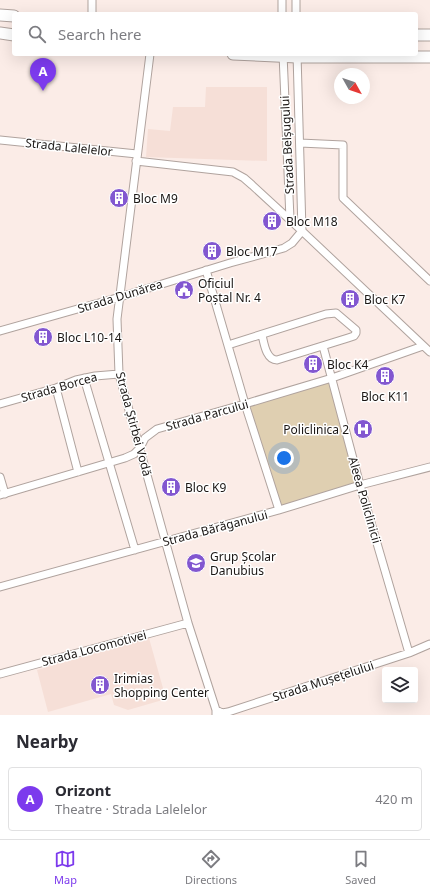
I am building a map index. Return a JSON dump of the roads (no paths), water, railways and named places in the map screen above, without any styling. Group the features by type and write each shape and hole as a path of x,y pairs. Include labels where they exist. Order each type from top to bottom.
{"main road":[{"path":"0,15 12,16"},
{"path":"0,33 12,34"},
{"path":"418,35 430,35"},
{"path":"364,56 430,57"}],"street":[{"path":"92,0 92,12"},
{"path":"282,0 282,12"},
{"path":"296,0 296,12"},
{"name":"Strada Știrbei Vodă","path":"150,56 117,319 119,374 188,623 216,712"},
{"name":"Strada Belșugului","path":"283,56 290,219"},
{"name":"Strada Belșugului","path":"297,56 302,231"},
{"name":"Strada Lalelelor","path":"0,140 137,157 233,172 252,184 290,219"},
{"path":"300,143 343,144 343,198 430,280"},
{"path":"290,219 430,352"},
{"name":"Strada Dunărea","path":"0,331 284,248 292,243 302,231"},
{"path":"206,270 245,404 279,510"},
{"path":"228,346 333,312 339,314 356,330 354,336 277,360 273,360 268,354 262,335"},
{"name":"Aleea Policlinicii","path":"322,346 332,378 360,485 410,653"},
{"name":"Strada Parcului","path":"2,495 125,458 134,454 140,448 145,438 156,429 332,378 423,346"},
{"name":"Strada Borcea","path":"0,404 56,388 84,378 119,374"},
{"path":"84,378 135,550"},
{"path":"56,388 78,472"},
{"name":"Strada Bărăganului","path":"0,587 279,510 360,485 430,467"},
{"path":"0,477 2,495"},
{"name":"Strada Locomotivei","path":"0,674 188,623"},
{"name":"Strada Mușețelului","path":"216,712 228,712 410,653 430,644"}],"place":[{"name":"Orizont","path":"43,91"},
{"name":"Bloc M9","path":"119,198"},
{"name":"Bloc M18","path":"272,221"},
{"name":"Bloc M17","path":"212,251"},
{"name":"Oficiul Poștal Nr. 4","path":"184,290"},
{"name":"Bloc K7","path":"350,299"},
{"name":"Bloc L10-14","path":"43,337"},
{"name":"Bloc K4","path":"313,364"},
{"name":"Bloc K11","path":"385,376"},
{"name":"Policlinica 2","path":"363,429"},
{"name":"Bloc K9","path":"171,487"},
{"name":"Grup Școlar Danubius","path":"196,563"},
{"name":"Irimias Shopping Center","path":"100,685"}]}
